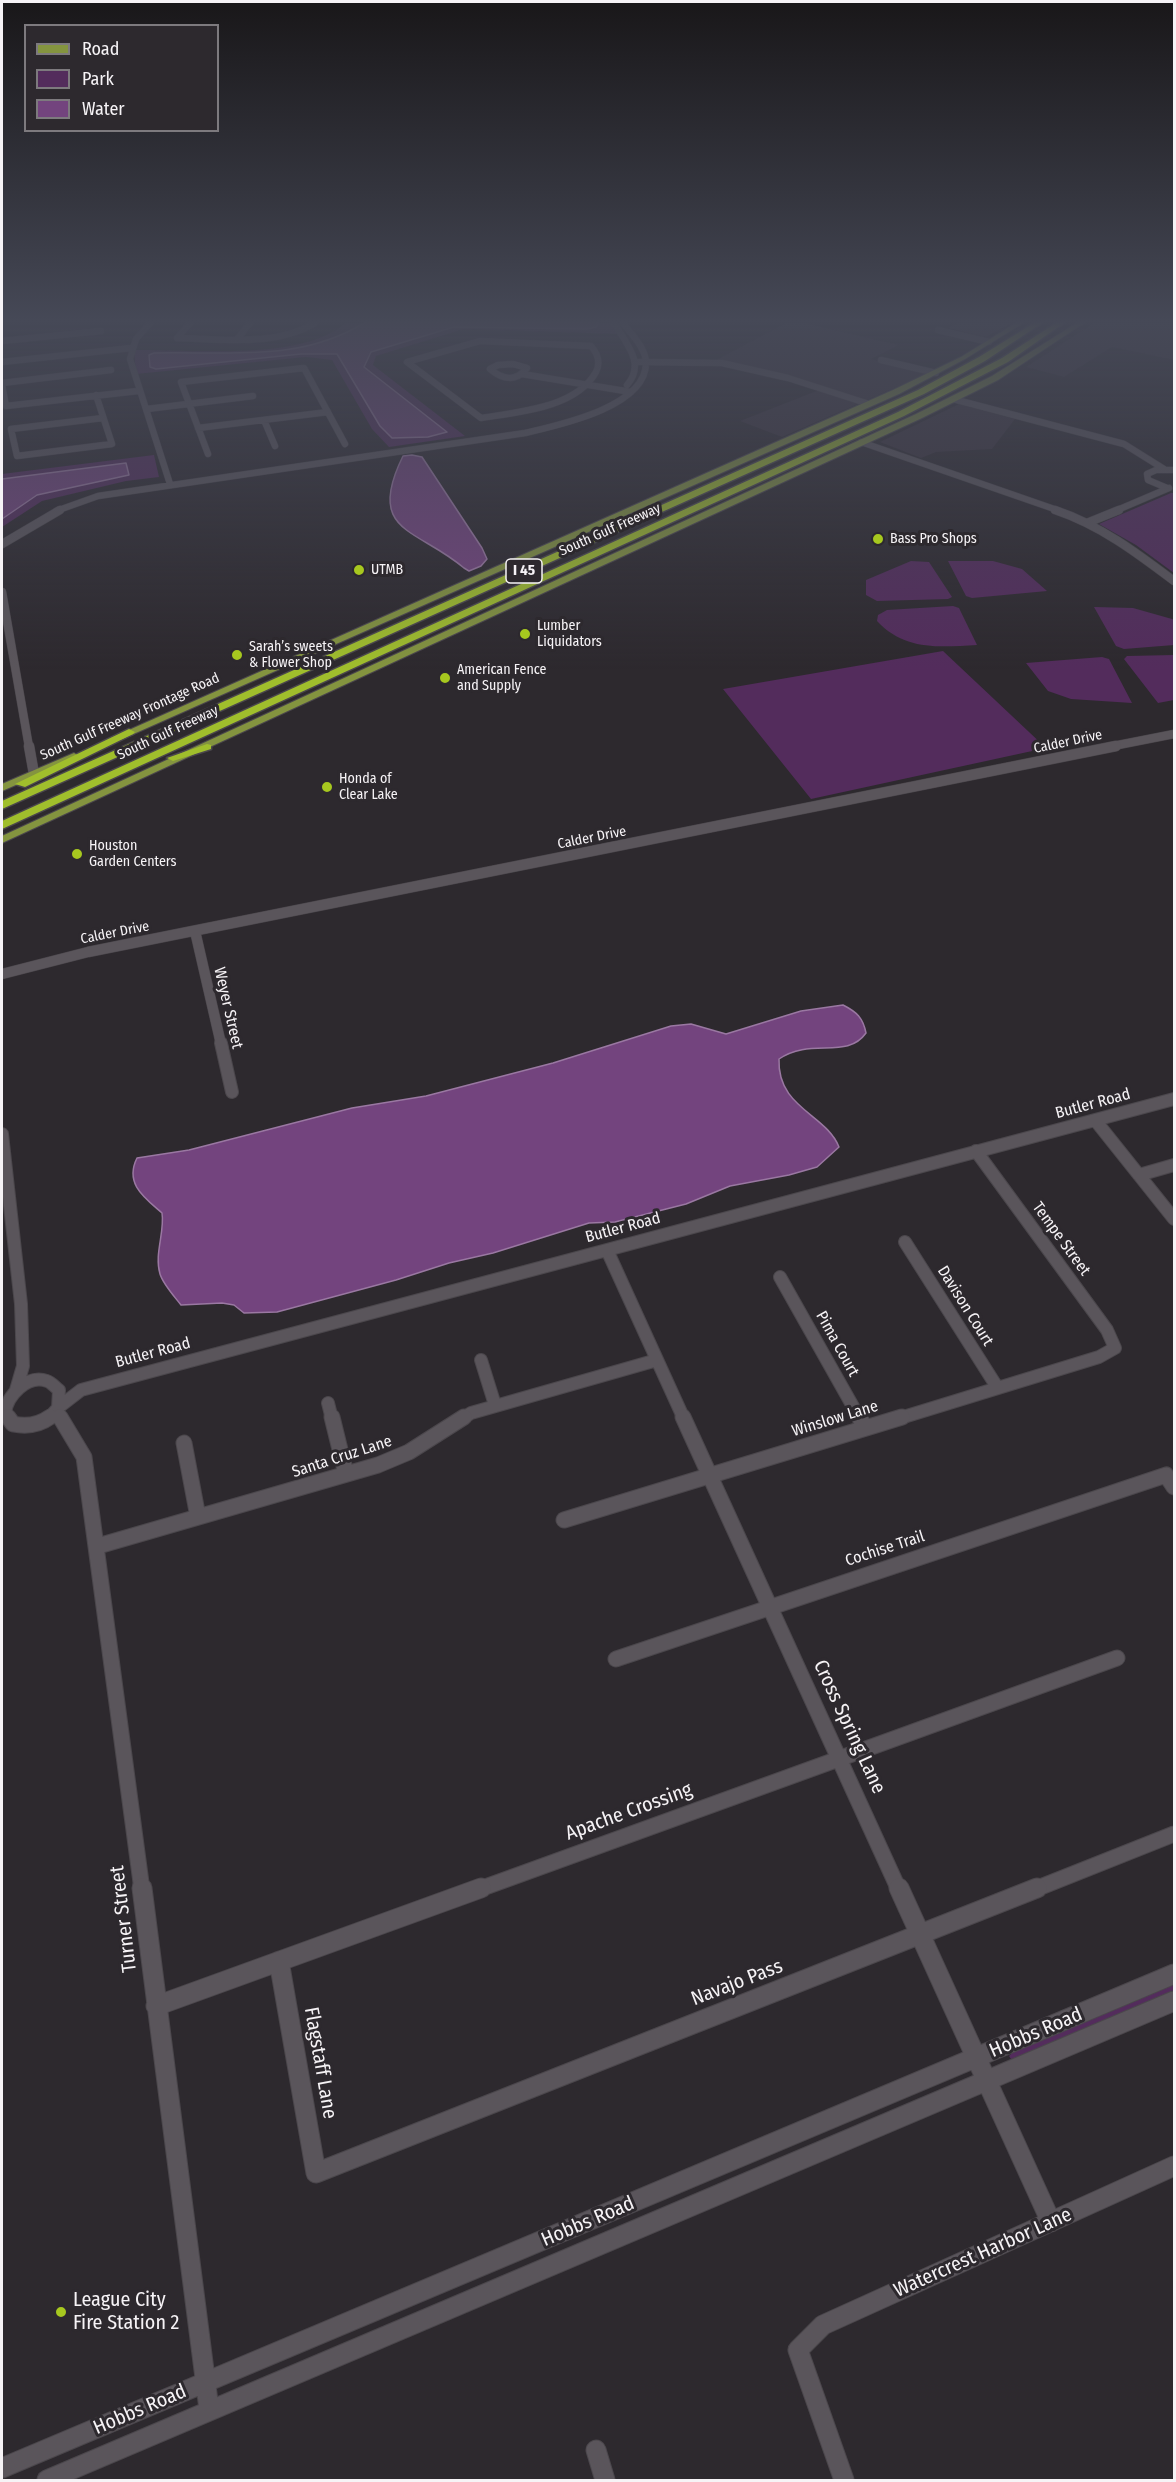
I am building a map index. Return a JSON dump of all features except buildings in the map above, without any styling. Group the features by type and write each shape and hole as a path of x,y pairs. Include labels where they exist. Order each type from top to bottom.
{"highway":[{"name":"South Gulf Freeway","path":"2,805 817,439"},
{"name":"South Gulf Freeway","path":"2,825 844,439"},
{"path":"2,794 129,732"},
{"path":"2,833 182,754 207,747"}],"main road":[{"name":"South Gulf Freeway Frontage Road","path":"2,788 790,439"},
{"path":"2,840 207,747 868,439"}],"street":[{"path":"13,439 17,455 112,444 110,439"},
{"path":"156,439 170,482"},
{"path":"202,439 208,454"},
{"path":"272,439 275,446"},
{"path":"342,439 345,444"},
{"path":"2,537 60,502 94,492 470,439"},
{"path":"1105,439 1130,447 1164,469"},
{"path":"1109,440 1130,451 1154,470"},
{"path":"861,442 1080,519 1124,543 1174,581"},
{"path":"1172,488 1152,483 1146,477 1154,470 1174,470"},
{"path":"2,544 67,505 98,496 170,482"},
{"path":"1080,519 1112,508 1152,483"},
{"path":"1087,523 1172,488"},
{"path":"2,592 34,774"},
{"name":"Calder Drive","path":"2,974 15,969 195,931 1174,734"},
{"name":"Weyer Street","path":"195,931 232,1092"},
{"name":"Calder Drive","path":"2,968 15,969"},
{"name":"Butler Road","path":"54,1385 81,1389 1174,1099"},
{"path":"1095,1120 1174,1219"},
{"path":"2,1134 21,1304 24,1366 8,1398 5,1419 21,1426 39,1424 66,1428"},
{"name":"Tempe Street","path":"976,1151 1107,1330 1114,1348"},
{"path":"1139,1175 1174,1165"},
{"name":"Davison Court","path":"905,1242 997,1387"},
{"name":"Cross Spring Lane","path":"607,1250 1051,2222"},
{"name":"Pima Court","path":"780,1276 865,1427"},
{"name":"Winslow Lane","path":"564,1520 1099,1357 1114,1348"},
{"path":"481,1360 495,1405"},
{"name":"Santa Cruz Lane","path":"98,1546 398,1458 451,1424 495,1405 657,1360"},
{"path":"24,1366 39,1380 54,1385 61,1397 57,1409 39,1424"},
{"path":"8,1398 39,1380"},
{"name":"Butler Road","path":"57,1409 81,1389"},
{"path":"328,1403 346,1474"},
{"name":"Turner Street","path":"57,1409 84,1457 98,1546 209,2409"},
{"path":"184,1443 198,1517"},
{"name":"Cochise Trail","path":"616,1659 769,1607 1170,1481"},
{"name":"Apache Crossing","path":"156,2006 1117,1658"},
{"name":"Navajo Pass","path":"316,2173 1174,1834"},
{"name":"Flagstaff Lane","path":"279,1961 316,2173"},
{"name":"Hobbs Road","path":"2,2468 1174,1974"},
{"name":"Hobbs Road","path":"47,2481 209,2409 1174,2001"},
{"name":"Watercrest Harbor Lane","path":"844,2481 798,2350 823,2325 1174,2166"},
{"path":"596,2450 604,2481"}],"shaded area":[{"path":"887,439 1000,439 992,449 936,452 921,458 880,442"}],"green space":[{"path":"381,439 445,439 389,447"},
{"path":"154,455 159,477 126,481 42,501 2,527 2,474"},
{"path":"1174,493 1174,573 1136,545 1099,524"},
{"path":"911,561 929,562 952,597 877,601 866,595 866,580"},
{"path":"948,561 993,561 1022,569 1047,591 972,598 966,596"},
{"path":"953,606 959,608 977,645 923,645 899,638 877,621 878,615 887,610"},
{"path":"1094,607 1133,608 1172,619 1174,620 1174,645 1124,649 1116,646"},
{"path":"943,651 1046,748 811,799 723,689"},
{"path":"1174,655 1174,700 1158,703 1124,659 1127,656"},
{"path":"1102,657 1109,659 1132,703 1071,699 1048,691 1026,663"},
{"path":"1174,1983 1174,1993 1028,2055 1011,2059 1009,2056 1019,2047"}],"water":[{"path":"403,456 422,457 482,548 487,559 481,566 469,571 414,535 393,515 390,500 393,481"},
{"path":"126,463 129,475 37,495 2,519 2,479"},
{"path":"843,1005 856,1013 863,1023 866,1033 858,1041 839,1047 803,1049 779,1059 780,1075 786,1089 803,1109 824,1126 839,1147 817,1167 789,1175 730,1186 686,1204 615,1222 589,1223 493,1253 449,1263 396,1280 277,1312 244,1313 234,1305 222,1303 181,1305 161,1278 158,1259 162,1213 138,1190 133,1175 137,1158 189,1150 352,1108 426,1096 553,1063 671,1026 691,1024 726,1034 801,1011"}],"place":[{"name":"Bass Pro Shops","path":"878,539"},
{"name":"UTMB","path":"359,570"},
{"name":"Lumber Liquidators","path":"525,634"},
{"name":"Sarah’s sweets & Flower Shop","path":"237,655"},
{"name":"American Fence and Supply","path":"445,678"},
{"name":"Honda of Clear Lake","path":"327,787"},
{"name":"Houston Garden Centers","path":"77,854"},
{"name":"League City Fire Station 2","path":"61,2312"}]}
